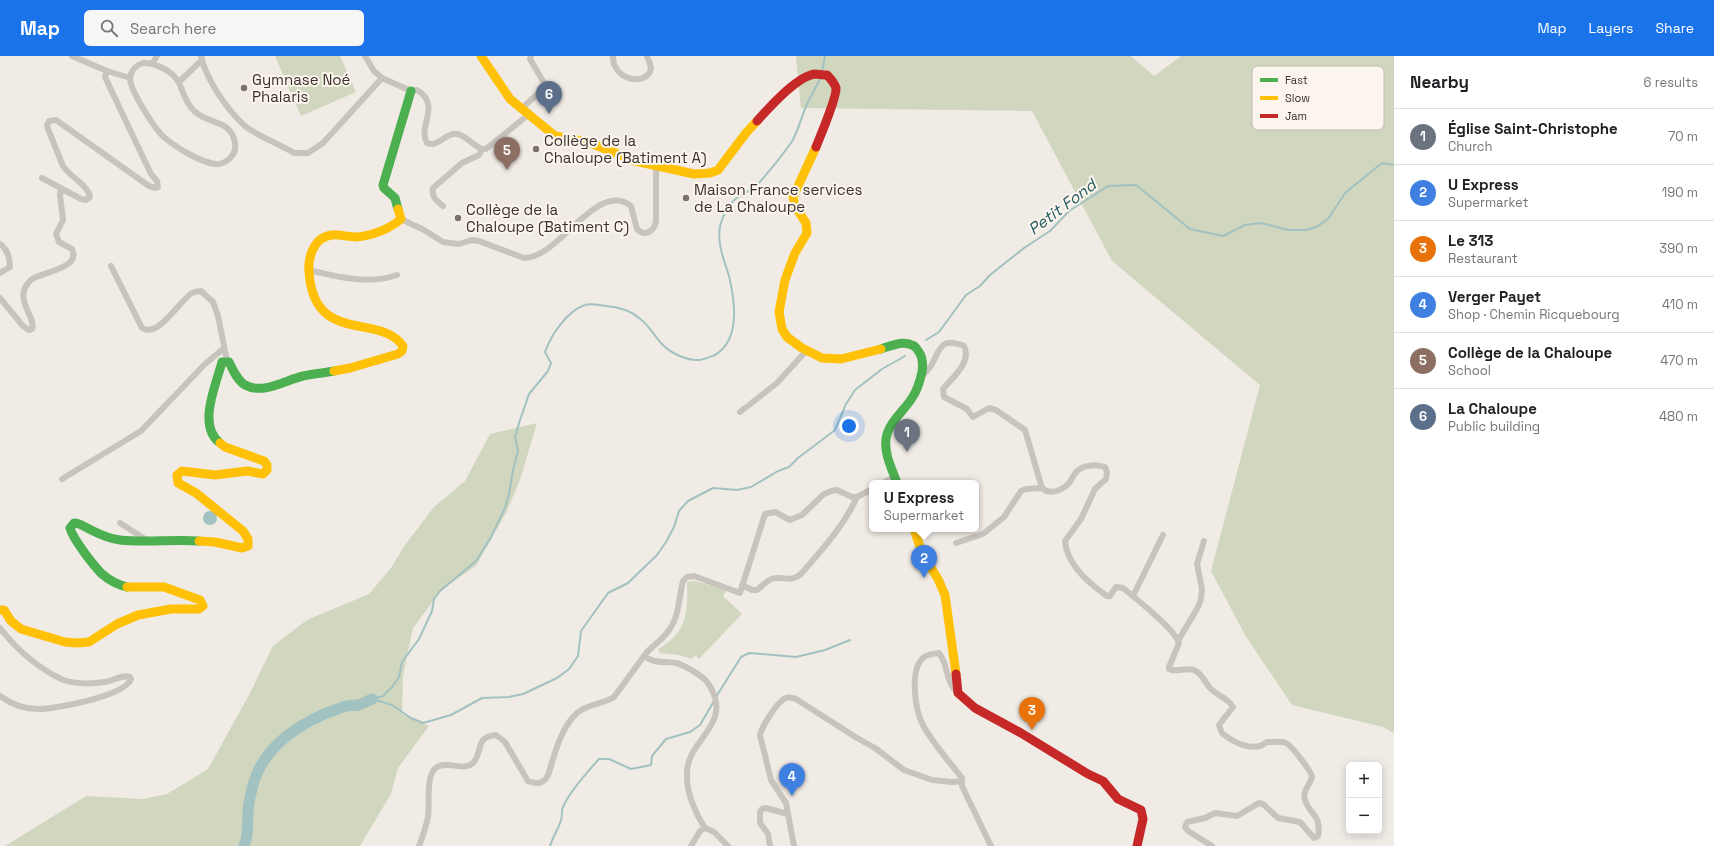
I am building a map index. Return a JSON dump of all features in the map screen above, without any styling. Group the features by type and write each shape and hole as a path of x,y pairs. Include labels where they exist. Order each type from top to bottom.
{"street":[{"path":"72,56 108,71 130,78"},
{"path":"152,64 157,56"},
{"path":"364,56 374,71 382,78 411,92 417,90 422,93 426,99 428,114 424,135 427,143 430,145 436,144 455,133 460,134 478,148 482,149 486,149 525,112 543,89 544,83 530,59 531,56"},
{"path":"481,56 506,94 525,112 555,136 584,141 608,149 635,161 656,167 694,174 710,173 718,170 746,133 768,109 800,81 815,74 827,75 833,81 836,89 834,102 793,197 793,203 805,220 807,234 795,253 788,268 779,316 781,328 784,333 806,351 817,357 833,359 906,343 917,348 921,354 923,364 920,379 912,400 892,427 886,440 886,447 896,480"},
{"path":"613,56 614,65 620,73 627,78 635,80 642,78 650,72 651,67 647,56"},
{"path":"179,82 201,58"},
{"path":"201,58 204,68 214,86 233,112 246,126 294,153 302,154 308,153 323,143 382,78"},
{"path":"143,63 152,64 162,67 179,82 187,103 196,113 227,127 231,133 236,148 233,155 228,160 219,164 210,163 182,150 163,137 151,121 133,89 130,78 131,73 136,66 143,63"},
{"path":"42,178 82,199 86,200 90,196 89,192 67,172 63,166 47,124 52,120 56,120 149,186 156,188 158,187 158,181 151,174 106,78 108,71"},
{"path":"411,92 383,185 384,188 395,198 401,219 444,242 460,244 472,240 478,241 514,255 529,258 544,252 558,242 597,206 607,202 620,201 631,206 637,229 640,232 646,233 656,227 656,167"},
{"path":"443,206 434,198 432,193 434,188 462,163 479,155 482,149"},
{"path":"0,298 26,329 31,329 33,327 33,323 23,300 25,288 30,281 37,276 63,268 73,257 74,253 72,248 59,242 56,234 63,220 60,195 61,188"},
{"path":"111,266 144,330 153,328 166,320 190,294 202,291 213,302 218,316 227,361 230,363 236,376 245,385 264,388 303,376 350,368 398,354 402,351 403,346 398,339 385,332 344,324 329,317 313,293 309,270 313,248 320,240 333,234 361,236 395,225 401,219"},
{"path":"0,244 6,248 10,263 10,266 7,269 0,272"},
{"path":"309,270 337,277 358,279 376,280 397,275"},
{"path":"920,379 930,367 939,348 946,343 956,342 964,346 967,352 960,368 943,389 944,397 967,409 973,417 989,408 996,410 1025,430 1042,488 1047,492 1061,490 1069,483 1076,472 1087,467 1098,465 1105,467 1107,472 1106,479 1095,489 1081,519 1069,534 1065,541 1066,549 1074,566 1082,576 1107,596 1110,596 1116,587 1123,588 1154,614 1178,641"},
{"path":"62,479 141,431 204,366 224,348"},
{"path":"740,412 777,383 806,351"},
{"path":"0,610 4,610 11,621 22,630 77,644 89,642 123,620 146,612 171,609 194,609 201,607 203,604 200,600 164,587 127,587 118,585 102,574 72,536 70,528 74,523 78,523 111,539 149,541 182,540 214,542 242,548 248,546 248,539 243,531 177,480 177,475 182,471 215,475 247,471 263,474 268,470 268,465 264,462 225,447 217,440 209,426 208,413 222,362 227,361"},
{"path":"956,543 983,534 1004,517 1021,491 1026,489 1042,488"},
{"path":"419,846 424,834 428,815 432,772 437,767 446,764 463,766 472,764 483,739 488,736 496,735 505,742 528,781 538,783 543,781 548,776 557,745 577,713 585,708 614,697 650,648 666,635 674,624 679,607 683,581 694,576 740,593 765,514 775,512 790,520 802,515 824,494 831,491 837,490 852,497 857,497 869,491"},
{"path":"742,585 752,590 757,590 771,579 776,578 793,580 800,575 843,522 857,497"},
{"path":"120,523 149,541"},
{"path":"915,532 922,553 938,579 945,595 958,693"},
{"path":"1133,596 1163,535"},
{"path":"1204,541 1197,564 1201,579 1201,599 1198,607 1178,641 1179,643 1169,669 1173,671 1188,669 1195,670 1211,689 1230,701 1233,706 1219,725 1222,733 1226,737 1255,748 1262,746 1267,742 1285,742 1292,748 1311,772 1312,777 1305,791 1304,799 1316,816 1319,831 1318,836 1314,838 1300,822 1278,818 1263,804 1259,803 1237,816 1215,813 1205,818 1187,822 1185,827 1188,831 1212,846"},
{"path":"0,628 14,646 26,656 63,680 70,682 104,682 125,676 130,677 131,679 127,685 121,689 105,696 57,707 30,708 11,703 0,696"},
{"path":"991,846 962,786 962,778 930,737 922,723 917,705 915,673 924,657 931,654 939,653 943,658 951,688 975,708 1103,781 1118,799 1140,810 1143,815 1143,819 1137,846"},
{"path":"644,656 657,662 678,664 707,682 715,697 717,712 692,755 686,773 695,812 705,828 714,832 728,846"},
{"path":"794,846 786,802 769,773 760,735 761,728 765,722 785,698 790,697 875,748 904,770 932,780 962,782"},
{"path":"770,846 768,834 760,823 760,812 762,809 766,808 788,814"},
{"path":"691,846 700,831 705,828"}],"green space":[{"path":"275,56 340,56 356,92 301,116"},
{"path":"796,56 1131,56 1154,76 1181,56 1394,56 1394,733 1383,727 1292,705 1245,635 1211,571 1260,385 1112,261 1032,111 801,108"},
{"path":"537,423 520,480 506,513 476,566 442,589 413,628 403,676 402,714 429,726 398,768 391,794 360,846 5,846 86,796 143,799 167,794 208,769 249,695 273,646 307,620 369,594 391,568 405,545 434,507 465,481 490,434"},
{"path":"695,581 727,590 723,596 742,614 699,659 695,655 692,659 679,655 660,653 658,649 668,643 675,636 684,621 687,603 687,582"}],"water":[{"path":"207,511 213,511 217,515 217,521 213,525 207,525 203,521 203,515"}],"waterway":[{"path":"822,72 825,56"},
{"path":"372,699 383,696 399,677 402,662 419,639 432,611 434,599 440,591 476,561 491,537 505,508 509,494 518,451 515,437 529,394 548,371 551,363 545,352 551,338 560,324 572,312 587,304 624,309 642,320 668,350 689,359 702,360 713,356 722,350 732,331 734,309 729,276 720,246 719,233 721,222 732,202 739,196 755,187 791,143 821,77"},
{"name":"Petit Fond","path":"926,340 939,332 966,295 980,286 990,275 1024,248 1050,231 1069,211 1108,186 1136,185 1190,229 1223,236 1245,225 1261,223 1288,230 1306,230 1318,226 1328,219 1345,193 1382,163 1394,165"},
{"name":"Petit Fond","path":"373,699 392,705 411,718 423,723 451,715 482,698 509,697 523,694 557,678 569,669 578,656 581,631 608,593 628,583 657,555 674,527 679,511 688,501 713,488 737,490 751,487 778,471 789,467 798,458 835,430 846,404 855,390 882,369 905,356"},
{"path":"716,697 741,657 749,653 796,657 825,650 850,640"},
{"path":"244,846 247,834 248,807 257,773 265,759 275,747 286,736 313,719 343,707 360,705 372,699"},
{"path":"550,846 562,818 564,804 578,783 599,759 609,759 631,769 651,765 652,756 666,739 690,732 700,725 714,701"}],"traffic: fast":[{"path":"398,209 395,198 384,188 383,185 411,91"},
{"path":"881,349 907,343 916,347 921,357 923,367 915,392 909,403 893,422 887,433 887,456 896,480"},
{"path":"220,443 213,436 209,416 210,405 222,362 229,362 237,378 242,383 252,388 267,388 303,376 334,371"},
{"path":"127,587 117,584 102,574 94,565 72,533 70,528 74,523 80,524 94,532 113,539 140,541 199,541"}],"traffic: slow":[{"path":"481,56 510,99 555,136 588,142 635,161 694,174 710,173 718,170 757,121"},
{"path":"816,147 793,197 795,206 806,223 807,233 795,253 785,280 779,312 782,329 787,337 802,348 822,358 841,359 881,349"},
{"path":"334,371 350,368 398,354 402,351 403,346 392,336 379,330 349,324 335,319 322,310 313,295 309,272 309,263 313,250 321,239 329,235 356,237 374,234 386,229 401,219 398,209"},
{"path":"199,541 215,542 242,548 248,546 248,539 243,531 196,493 178,483 177,475 182,471 215,475 247,471 263,474 267,470 267,465 264,461 225,447 220,443"},
{"path":"915,532 922,553 938,579 945,595 956,674"},
{"path":"0,610 4,610 11,621 21,629 65,642 77,643 89,642 117,624 138,615 171,609 199,609 203,606 200,600 164,587 127,587"}],"traffic: jam":[{"path":"757,121 784,93 800,80 815,74 827,75 834,84 836,93 816,147"},
{"path":"956,674 958,693 975,708 1021,733 1088,774 1103,781 1118,799 1141,810 1143,819 1137,846"}],"place":[{"name":"Gymnase Noé Phalaris","path":"244,88"},
{"name":"La Chaloupe","path":"549,114"},
{"name":"Collège de la Chaloupe (Batiment A)","path":"536,149"},
{"name":"Collège de la Chaloupe","path":"507,170"},
{"name":"Maison France services de La Chaloupe","path":"686,198"},
{"name":"Collège de la Chaloupe (Batiment C)","path":"458,218"},
{"name":"Église Saint-Christophe","path":"907,452"},
{"name":"U Express","path":"924,578"},
{"name":"Le 313","path":"1032,730"},
{"name":"Verger Payet","path":"792,796"}]}
